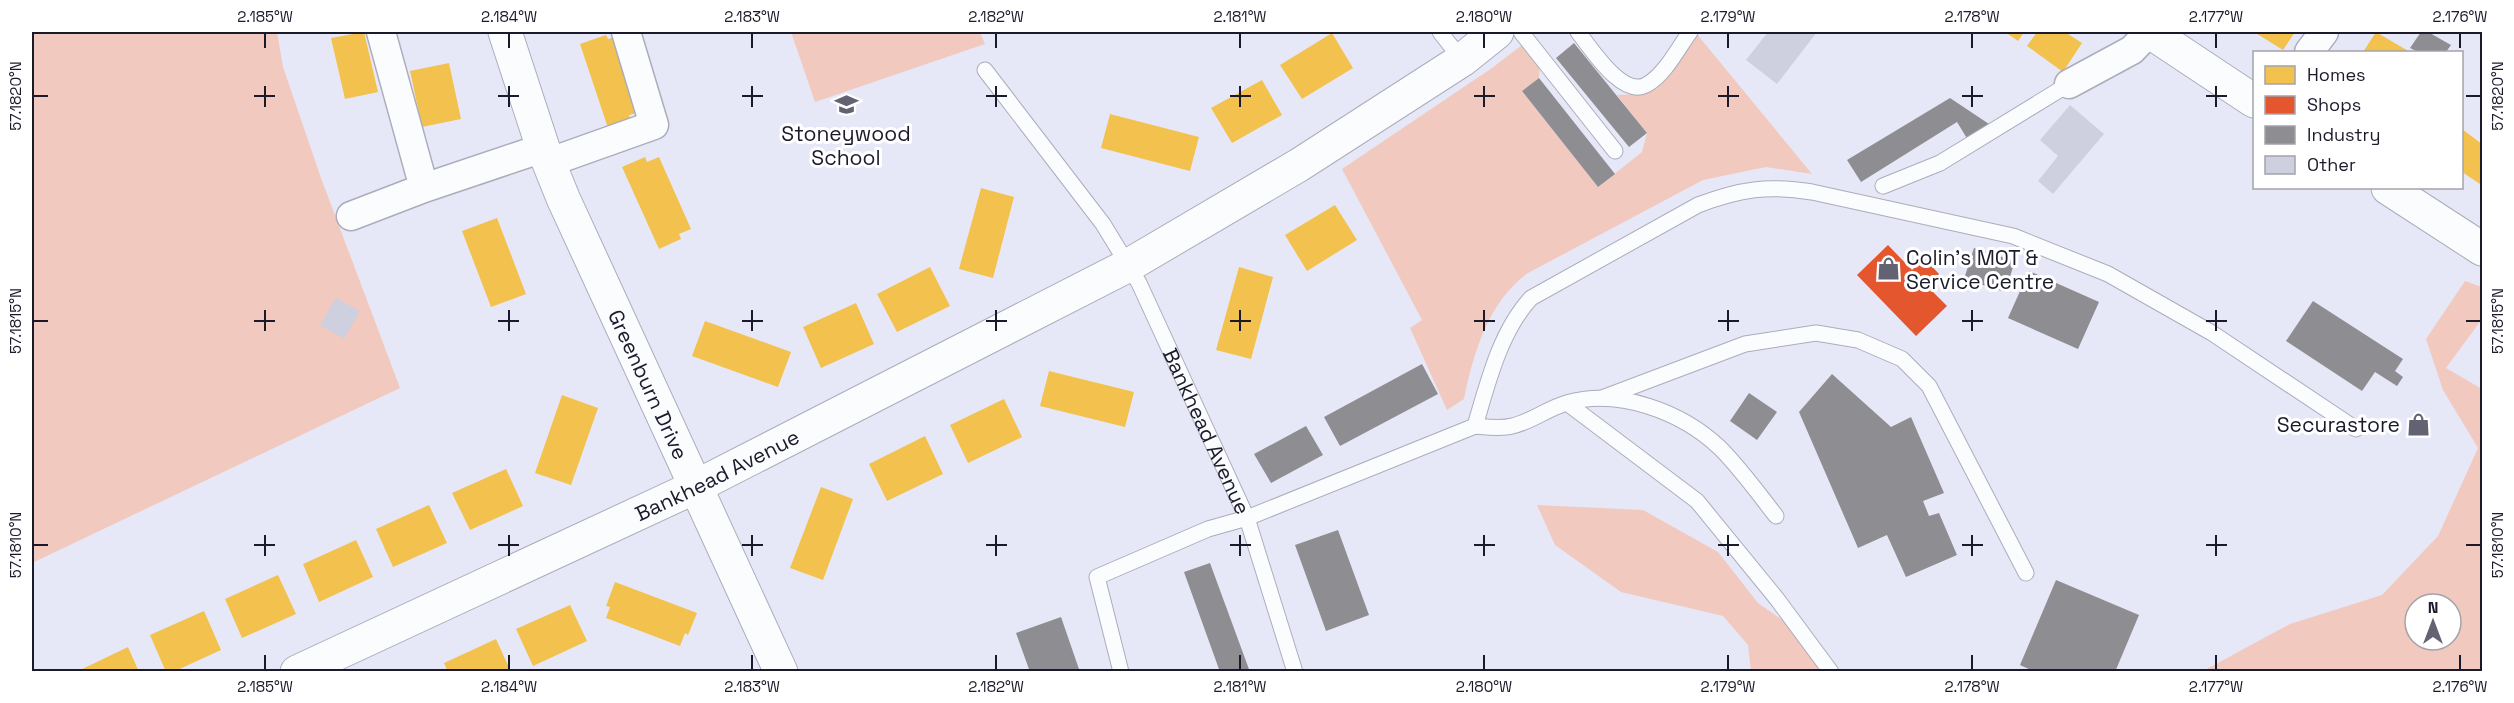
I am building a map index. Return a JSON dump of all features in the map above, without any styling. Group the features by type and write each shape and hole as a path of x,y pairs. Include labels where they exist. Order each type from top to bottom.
{"street":[{"path":"381,32 424,188"},
{"name":"Greenburn Drive","path":"505,32 563,198 781,672"},
{"path":"351,216 424,188 654,124 626,32"},
{"name":"Bankhead Avenue","path":"297,672 695,487 1129,265 1299,165 1462,60 1497,32"},
{"path":"2069,84 2132,50 2150,32 2253,100"},
{"path":"2310,51 2324,32"},
{"path":"2390,189 2482,249"}],"lane":[{"path":"1440,32 1462,60"},
{"path":"1521,32 1615,151"},
{"path":"1578,32 1620,81 1639,88 1648,85 1661,72 1690,32"},
{"path":"985,70 1103,224 1129,265"},
{"path":"1883,186 1940,163 2069,84"},
{"path":"1475,426 1490,376 1516,315 1531,297 1698,205 1752,188 1782,187 2013,236 2108,274 2212,333 2356,429"},
{"name":"Bankhead Avenue","path":"1129,265 1247,519 1295,672"},
{"path":"1121,672 1097,577 1208,529 1247,519 1475,426 1511,427 1567,403 1602,398 1745,344 1816,333 1858,340 1902,359 1929,386 2026,573"},
{"path":"1602,398 1636,403 1666,412 1695,430 1732,461 1776,516"},
{"path":"1567,403 1697,501 1777,599 1831,672"}],"shaded area":[{"path":"32,32 277,32 283,67 321,178 400,388 32,563"},
{"path":"791,32 980,32 985,44 815,102"},
{"path":"1696,33 1812,174 1766,167 1703,180 1528,273 1514,284 1493,313 1478,346 1464,399 1447,410 1410,328 1422,320 1342,169 1492,68 1522,45 1540,62 1539,78 1522,91 1598,187 1642,152 1647,133 1617,95 1639,94"},
{"path":"2465,281 2482,287 2482,319 2446,368 2482,389 2482,671 2203,671 2290,624 2382,595 2438,536 2478,448 2443,390 2426,339"},
{"path":"1537,505 1643,510 1718,552 1758,603 1815,643 1824,671 1751,671 1748,645 1723,616 1621,592 1555,545"}],"building: Homes":[{"path":"364,32 378,92 345,99 331,38"},
{"path":"2005,32 2024,32 2018,41"},
{"path":"2037,32 2065,32 2082,43 2063,72 2027,46"},
{"path":"2254,32 2295,32 2283,50"},
{"path":"2376,32 2408,51 2364,51"},
{"path":"1332,33 1353,68 1302,99 1280,65"},
{"path":"606,35 608,39 616,37 641,112 629,115 631,120 608,128 580,44"},
{"path":"449,63 461,119 422,127 410,71"},
{"path":"1262,80 1282,115 1232,143 1211,108"},
{"path":"1110,114 1199,137 1190,171 1101,148"},
{"path":"2463,130 2482,144 2480,184 2463,173"},
{"path":"645,157 647,162 659,157 691,229 679,234 681,239 659,249 622,167"},
{"path":"981,188 1014,197 993,278 959,269"},
{"path":"1335,205 1357,240 1307,271 1285,235"},
{"path":"497,218 526,294 491,307 462,231"},
{"path":"930,267 950,306 897,332 877,294"},
{"path":"1239,267 1273,277 1251,359 1216,350"},
{"path":"856,303 874,344 821,368 803,327"},
{"path":"705,321 791,352 778,387 692,356"},
{"path":"1049,371 1134,392 1125,427 1040,406"},
{"path":"562,395 598,408 571,485 535,473"},
{"path":"1004,399 1022,437 968,463 950,425"},
{"path":"925,436 943,474 887,501 869,464"},
{"path":"506,469 523,506 470,530 452,493"},
{"path":"821,487 853,499 823,580 790,568"},
{"path":"429,505 447,543 393,567 376,529"},
{"path":"356,540 373,577 319,602 303,564"},
{"path":"278,575 296,614 242,638 225,599"},
{"path":"615,582 697,613 688,635 685,633 680,646 606,618 610,607 606,606"},
{"path":"570,605 587,641 533,666 516,629"},
{"path":"204,611 221,650 173,672 166,672 150,635"},
{"path":"496,639 511,672 448,672 444,663"},
{"path":"128,647 139,672 76,672"}],"building: Shops":[{"path":"1888,245 1912,270 1925,259 1939,274 1927,286 1947,306 1916,336 1857,275"}],"building: Industry":[{"path":"2421,32 2428,32 2451,45 2447,51 2416,51 2410,48"},
{"path":"1574,43 1647,133 1629,147 1556,58"},
{"path":"1539,78 1615,174 1598,187 1522,91"},
{"path":"1950,98 1992,126 1968,140 1957,122 1861,182 1847,160"},
{"path":"1974,248 2015,261 2005,292 1964,279"},
{"path":"2029,271 2099,302 2078,349 2008,318"},
{"path":"2313,301 2403,359 2395,371 2403,377 2397,386 2375,372 2362,391 2286,341"},
{"path":"1422,364 1438,394 1340,446 1324,417"},
{"path":"1832,374 1891,427 1911,417 1944,493 1923,501 1929,516 1939,513 1957,555 1906,577 1887,535 1858,548 1799,412"},
{"path":"1749,393 1777,412 1757,440 1730,421"},
{"path":"1306,426 1323,455 1271,483 1254,454"},
{"path":"1338,530 1369,615 1326,631 1295,545"},
{"path":"1210,563 1250,672 1220,672 1184,572"},
{"path":"2056,580 2139,615 2115,672 2035,672 2020,665"},
{"path":"1061,617 1080,672 1030,672 1016,633"}],"building: Other":[{"path":"1768,32 1817,32 1777,84 1746,60"},
{"path":"2070,105 2104,134 2053,194 2038,181 2058,156 2040,140"},
{"path":"336,298 360,311 344,339 320,325"}],"place":[{"name":"Stoneywood School","path":"846,105"},
{"name":"Colin's MOT & Service Centre","path":"1888,269"},
{"name":"Securastore","path":"2418,424"}]}
